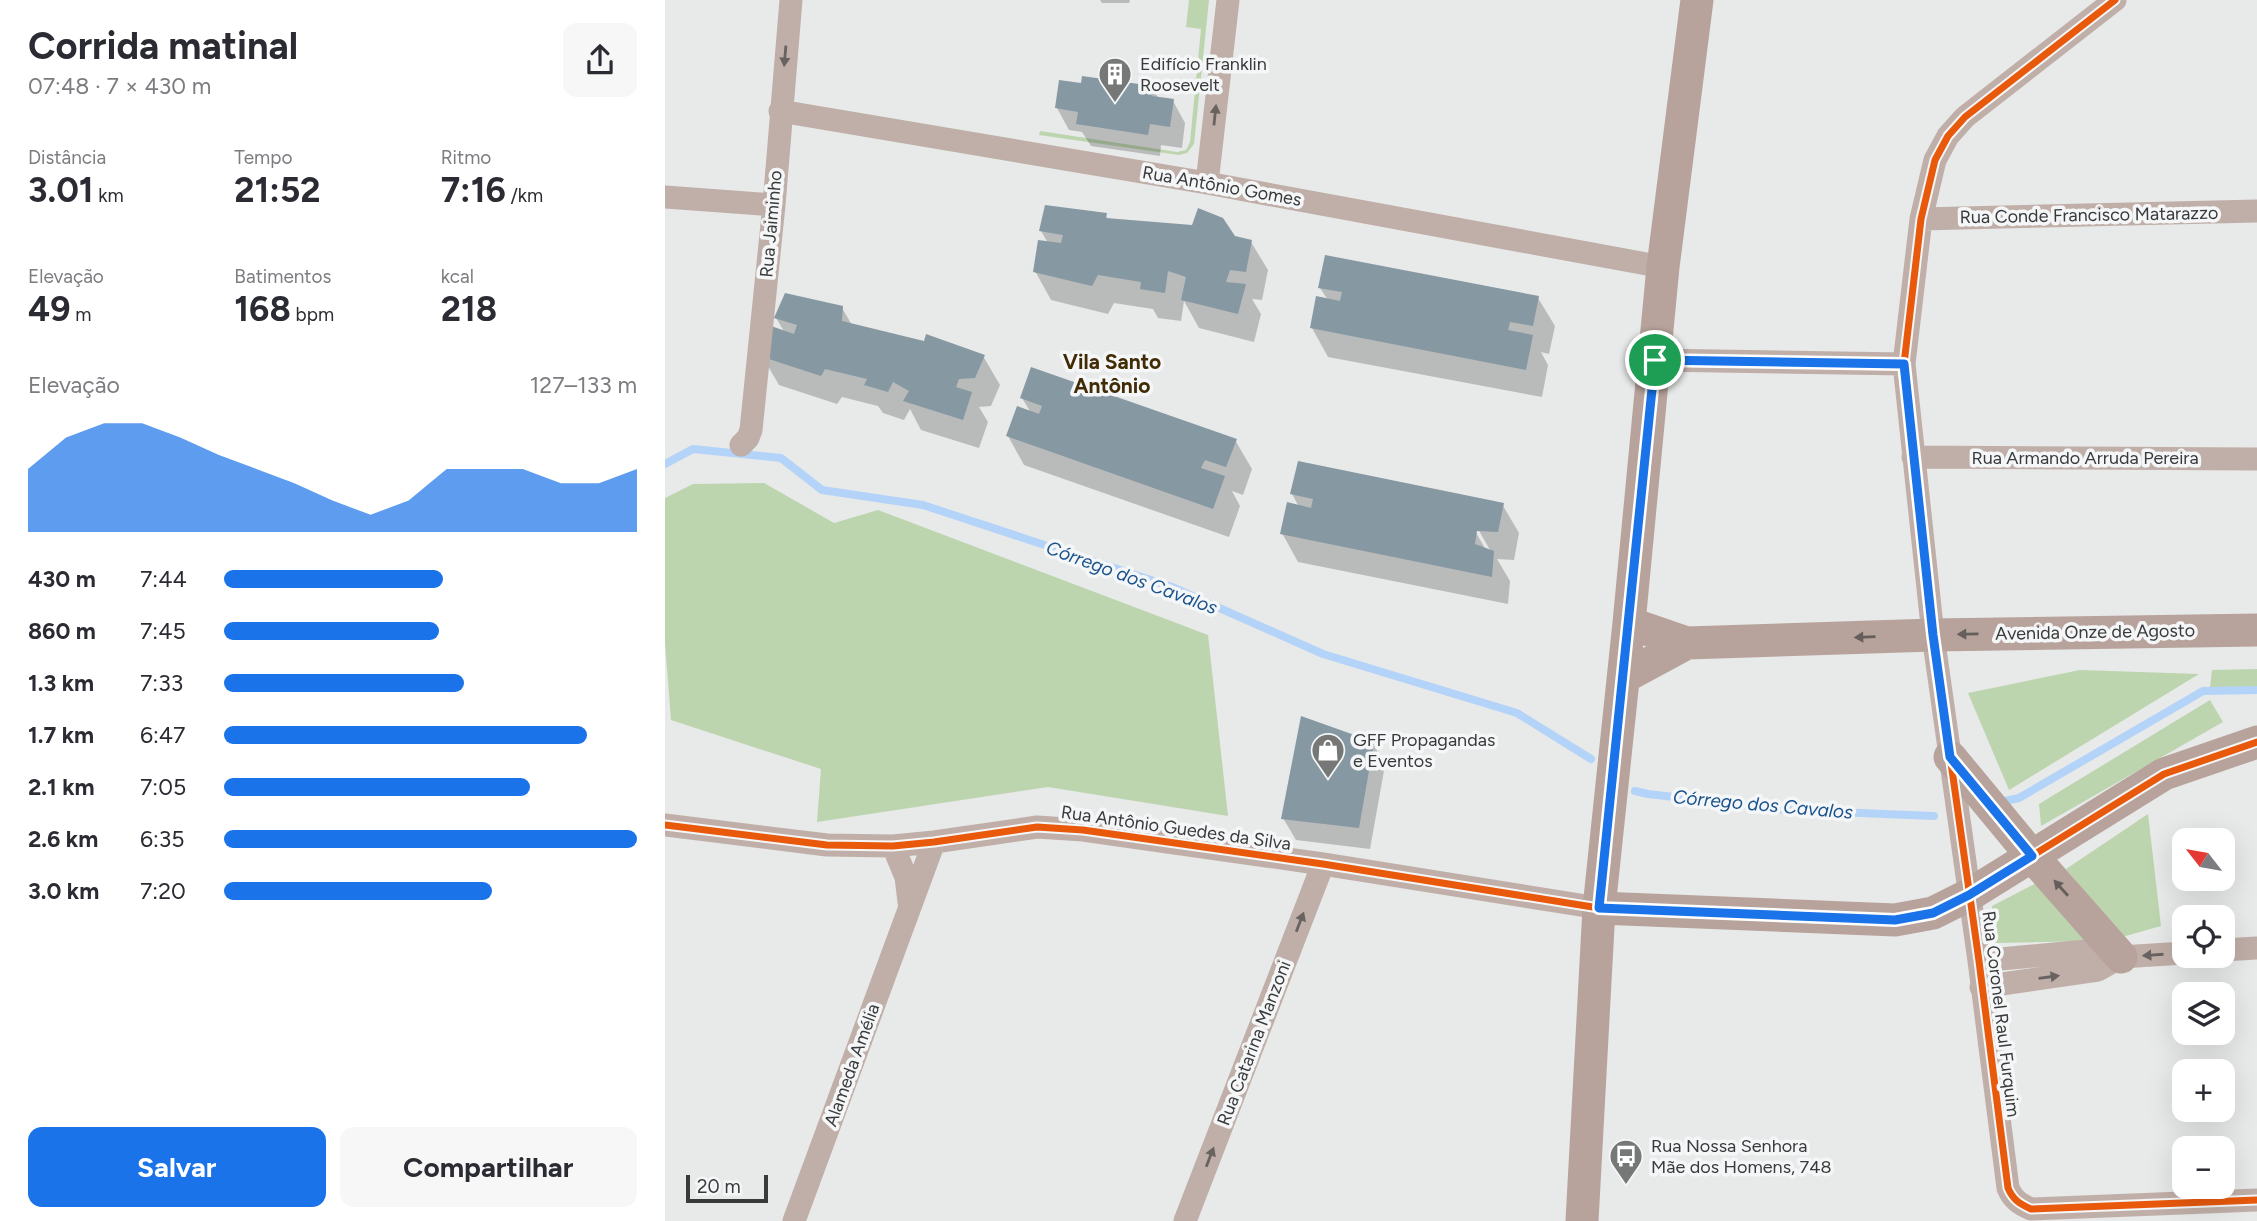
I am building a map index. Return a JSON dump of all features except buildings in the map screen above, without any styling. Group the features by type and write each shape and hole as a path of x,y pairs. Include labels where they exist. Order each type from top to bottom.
{"street":[{"name":"Rua Jaiminho","path":"741,445 751,430 791,0"},
{"path":"1207,183 1228,0"},
{"path":"1582,1221 1599,908 1663,267 1697,0"},
{"name":"Rua Coronel Raul Furquim","path":"2103,1214 2031,1209 2012,1197 2008,1188 1933,635 1904,364 1921,219 1935,160 1948,136 1965,117 2115,0"},
{"name":"Rua Antônio Gomes","path":"780,111 1207,183 1663,267"},
{"path":"665,197 774,205"},
{"name":"Rua Conde Francisco Matarazzo","path":"1921,219 2257,211"},
{"path":"1655,360 1904,364"},
{"name":"Rua Armando Arruda Pereira","path":"1913,457 2257,459"},
{"path":"1629,623 1688,643"},
{"name":"Avenida Onze de Agosto","path":"1688,643 1933,635 2257,630"},
{"path":"1624,677 1688,643"},
{"path":"1599,908 1895,920 1933,913 1969,895 2164,774 2257,742"},
{"path":"1950,757 2121,957"},
{"name":"Rua Antônio Guedes da Silva","path":"665,825 827,845 893,846 1037,827 1083,830 1323,864 1599,908"},
{"name":"Alameda Amélia","path":"794,1221 933,842"},
{"name":"Alameda Amélia","path":"893,846 907,877 909,909"},
{"name":"Rua Catarina Manzoni","path":"1185,1221 1323,864"},
{"path":"2235,949 2257,948"},
{"path":"1979,961 2097,950 2121,957 2172,954"},
{"path":"1982,986 2098,970 2121,957"},
{"path":"2103,1214 2257,1200"}],"green space":[{"path":"1189,0 1209,0 1194,144 1187,153 1179,155 1039,135 1040,131 1177,152 1186,150 1190,142 1201,29 1186,27"},
{"path":"764,483 834,523 878,510 1208,635 1228,816 1048,787 817,822 821,769 671,720 665,643 665,498 693,484"},
{"path":"2257,669 2257,687 2210,688 2212,670"},
{"path":"2080,670 2199,674 2009,790 1968,693"},
{"path":"2210,700 2223,722 2041,826 2039,804"},
{"path":"2148,814 2161,926 2122,937 2066,869"},
{"path":"2040,881 2091,941 1995,943 1992,906"}],"waterway":[{"name":"Córrego dos Cavalos","path":"665,464 693,449 781,458 822,490 923,505 1172,587 1323,654 1517,713 1591,759"},
{"name":"Córrego dos Cavalos","path":"2005,801 2019,798 2203,691 2257,690"},
{"name":"Córrego dos Cavalos","path":"1635,791 1786,810 1934,816"}],"cycle path":[{"path":"2115,0 1965,117 1948,136 1935,160 1921,219 1904,364 1933,635 2010,1192 2017,1201 2031,1209 2257,1200"},
{"path":"665,825 827,845 893,846 1037,827 1083,830 1323,864 1599,908 1895,920 1933,913 1969,895 2164,774 2257,742"}],"place":[{"name":"Edifício Franklin Roosevelt","path":"1115,104"},
{"name":"GFF Propagandas e Eventos","path":"1328,780"},
{"name":"Rua Nossa Senhora Mãe dos Homens, 748","path":"1626,1186"}],"district":[{"name":"Vila Santo Antônio","path":"1112,374"}],"route":[{"path":"1655,360 1904,364 1933,635 1950,757 2032,856 1969,895 1933,913 1895,920 1599,908 1655,360"}]}
